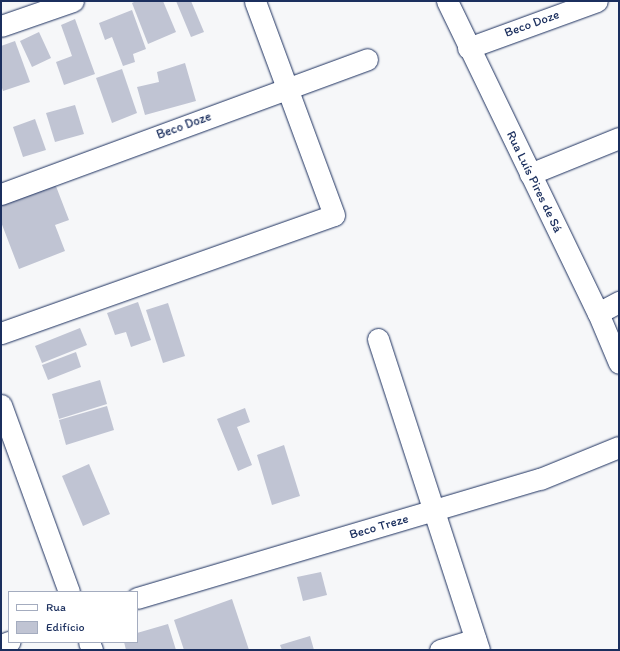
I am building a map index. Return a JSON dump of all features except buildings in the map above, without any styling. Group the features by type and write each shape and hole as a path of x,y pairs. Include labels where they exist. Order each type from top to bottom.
{"street":[{"path":"1,26 73,1"},
{"path":"1,333 334,215 255,1"},
{"name":"Rua Luís Pires de Sá","path":"447,1 468,48 598,313 619,363"},
{"name":"Beco Doze","path":"468,48 597,1"},
{"name":"Beco Doze","path":"1,194 367,59"},
{"path":"530,174 619,138"},
{"path":"598,313 619,302"},
{"path":"378,339 477,644 440,650"},
{"path":"1,405 70,591"},
{"name":"Beco Treze","path":"138,598 540,479 619,446"}]}
